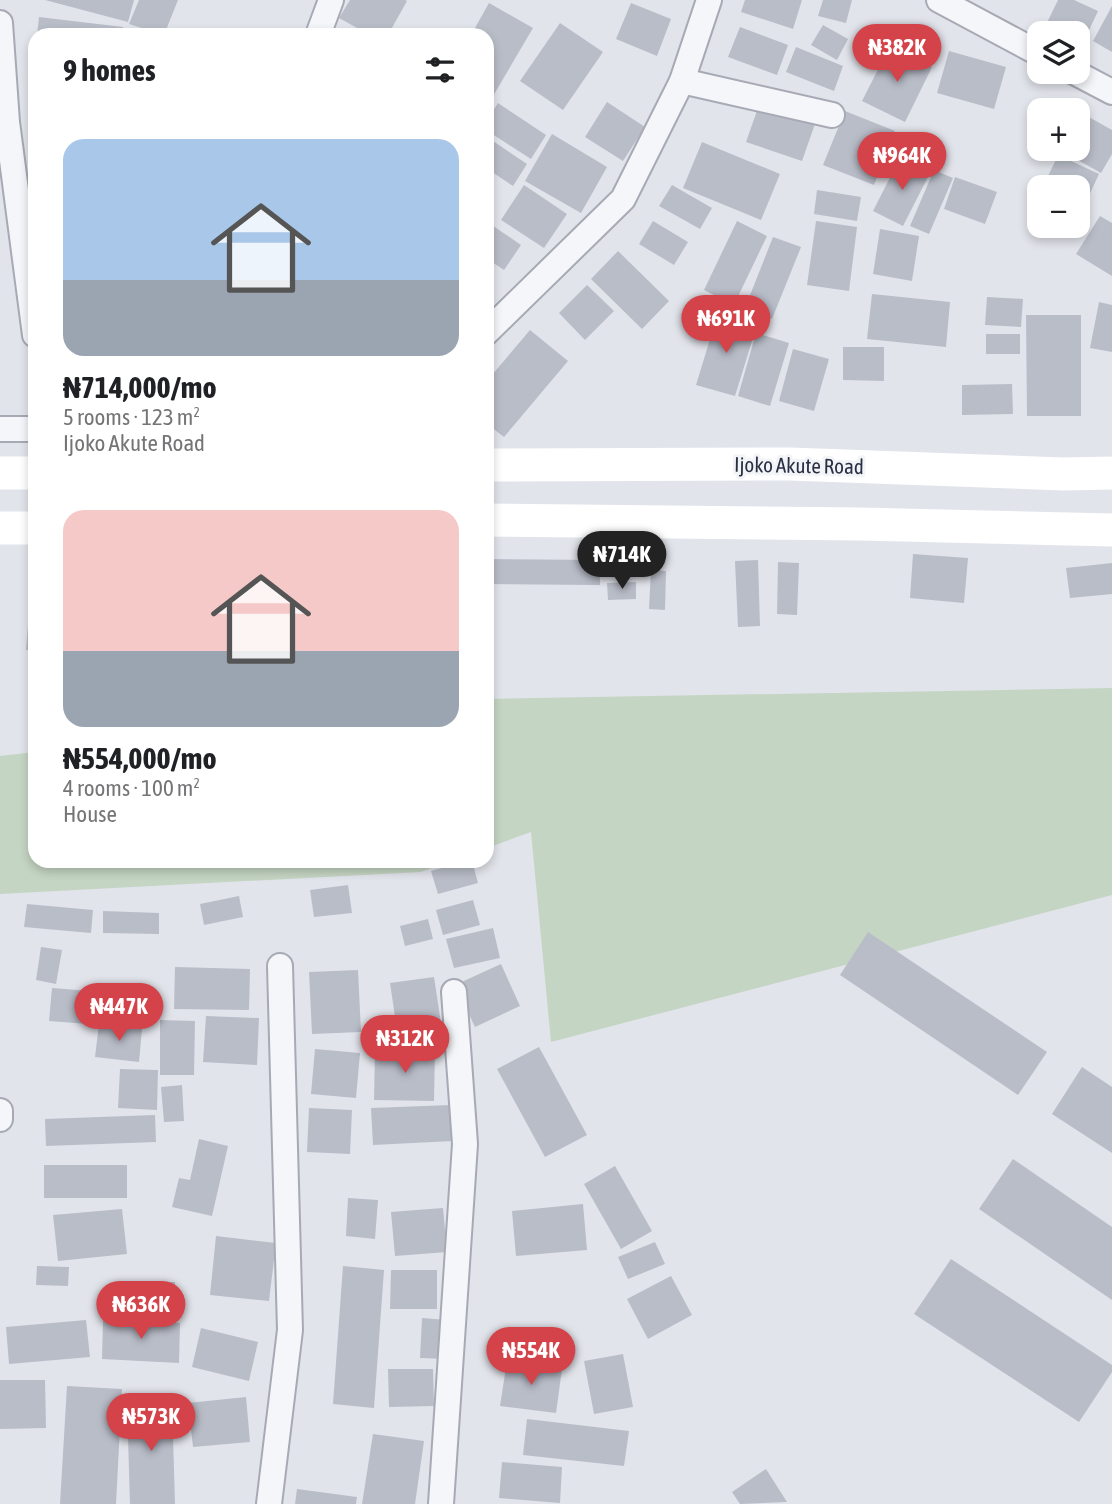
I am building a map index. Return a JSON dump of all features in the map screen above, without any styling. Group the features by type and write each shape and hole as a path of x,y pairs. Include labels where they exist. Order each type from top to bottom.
{"main road":[{"name":"Ijoko Akute Road","path":"494,465 790,464 1063,474 1112,472"},
{"path":"0,473 28,473"},
{"path":"494,520 1112,530"},
{"path":"0,528 28,527"}],"street":[{"path":"321,28 331,0"},
{"path":"494,325 622,199 682,80 709,0"},
{"path":"939,0 1027,47"},
{"path":"0,23 7,122 28,282"},
{"path":"682,80 832,115"},
{"path":"1090,80 1112,92"},
{"path":"0,429 28,429"},
{"path":"269,1504 290,1330 280,966"},
{"path":"441,1504 466,1144 454,992"},
{"path":"0,1111 0,1125"}],"green space":[{"path":"1112,688 1112,895 551,1042 531,832 494,845 494,699"},
{"path":"28,753 28,868 432,868 421,872 0,894 0,756"}],"building":[{"path":"45,0 134,0 128,22"},
{"path":"139,0 178,0 167,28 142,28 129,24"},
{"path":"350,0 407,1 392,28 357,28 339,18"},
{"path":"745,0 802,0 793,29 741,12"},
{"path":"823,0 852,0 846,23 818,16"},
{"path":"1058,0 1074,0 1098,11 1090,28 1090,21 1048,21"},
{"path":"489,3 533,28 494,94 494,28 475,28"},
{"path":"631,3 671,19 657,56 616,39"},
{"path":"1112,6 1112,52 1093,41"},
{"path":"39,17 123,27 123,28 38,28"},
{"path":"560,23 603,52 563,110 520,81"},
{"path":"823,25 848,39 837,60 811,45"},
{"path":"740,27 788,45 777,75 728,57"},
{"path":"890,46 932,67 905,122 862,101"},
{"path":"796,47 843,66 834,91 786,72"},
{"path":"949,51 1006,67 994,109 937,93"},
{"path":"607,102 645,127 623,161 585,137"},
{"path":"498,103 546,135 531,159 494,135 494,109"},
{"path":"759,105 815,124 802,161 746,142"},
{"path":"845,111 895,131 874,185 823,165"},
{"path":"1090,118 1112,130 1112,154 1101,173 1080,161 1090,161"},
{"path":"552,134 607,167 581,213 525,181"},
{"path":"494,142 527,164 513,186 494,173"},
{"path":"702,142 780,174 761,220 683,188"},
{"path":"900,158 930,173 903,226 873,211"},
{"path":"1055,161 1071,161 1099,174 1090,193 1090,175 1049,175"},
{"path":"934,170 953,178 929,234 910,226"},
{"path":"955,177 997,192 985,224 944,209"},
{"path":"524,185 567,214 544,248 501,220"},
{"path":"672,185 712,208 700,229 659,206"},
{"path":"817,190 861,197 857,221 814,214"},
{"path":"1100,216 1112,223 1112,276 1076,254 1086,238 1090,238 1090,232"},
{"path":"653,221 688,242 674,265 639,244"},
{"path":"737,221 767,236 734,305 704,290"},
{"path":"816,221 857,227 849,291 807,285"},
{"path":"494,226 521,245 504,270 494,263"},
{"path":"880,229 919,236 912,281 873,274"},
{"path":"773,237 801,247 772,319 745,308"},
{"path":"618,251 669,301 642,329 591,279"},
{"path":"587,285 614,311 585,340 559,313"},
{"path":"872,294 950,302 946,347 867,339"},
{"path":"987,297 1023,299 1021,327 985,325"},
{"path":"1099,302 1112,305 1112,352 1090,348"},
{"path":"718,313 757,325 735,396 696,385"},
{"path":"1026,315 1081,315 1081,416 1027,416"},
{"path":"530,330 568,361 504,437 494,429 494,373"},
{"path":"756,333 789,343 770,406 738,396"},
{"path":"986,334 1020,334 1020,354 986,354"},
{"path":"843,347 884,347 884,381 843,380"},
{"path":"793,349 829,359 814,411 779,401"},
{"path":"1012,384 1013,414 962,415 962,385"},
{"path":"913,554 968,558 964,603 910,598"},
{"path":"494,559 600,560 600,585 494,584"},
{"path":"758,560 760,626 738,627 735,561"},
{"path":"778,562 799,563 797,615 777,614"},
{"path":"1112,563 1112,594 1070,598 1066,568"},
{"path":"651,570 666,571 665,610 649,609"},
{"path":"636,582 636,599 608,600 607,583"},
{"path":"442,868 474,868 478,883 438,894 431,871"},
{"path":"348,885 352,913 314,917 310,890"},
{"path":"239,896 243,917 204,925 200,904"},
{"path":"473,900 480,925 443,935 436,910"},
{"path":"27,904 93,910 91,933 24,927"},
{"path":"103,911 159,913 159,934 103,933"},
{"path":"428,919 433,939 405,946 400,926"},
{"path":"493,928 500,958 454,968 446,939"},
{"path":"868,932 1047,1052 1018,1095 840,975"},
{"path":"41,947 62,950 56,984 36,980"},
{"path":"501,964 520,1006 475,1027 455,985"},
{"path":"175,967 250,969 249,1010 174,1009"},
{"path":"358,970 361,1032 312,1034 309,972"},
{"path":"434,977 441,1023 397,1030 390,983"},
{"path":"52,988 90,991 88,1024 49,1021"},
{"path":"206,1016 259,1018 257,1065 203,1062"},
{"path":"160,1020 195,1021 194,1075 160,1075"},
{"path":"99,1024 142,1029 139,1062 95,1057"},
{"path":"539,1047 587,1135 545,1157 497,1069"},
{"path":"315,1049 360,1053 356,1098 311,1094"},
{"path":"375,1049 435,1050 434,1101 374,1100"},
{"path":"1082,1067 1112,1087 1112,1153 1052,1114"},
{"path":"120,1069 158,1070 157,1110 118,1108"},
{"path":"182,1085 184,1121 164,1122 161,1087"},
{"path":"451,1105 453,1141 373,1145 371,1108"},
{"path":"309,1108 352,1110 350,1154 307,1152"},
{"path":"155,1115 156,1142 46,1146 45,1119"},
{"path":"199,1139 228,1146 212,1216 172,1207 179,1178 190,1180"},
{"path":"1013,1159 1112,1227 1112,1300 979,1209"},
{"path":"44,1165 127,1165 127,1198 44,1198"},
{"path":"615,1166 652,1231 621,1249 584,1184"},
{"path":"348,1198 378,1200 375,1239 346,1236"},
{"path":"583,1204 587,1250 516,1256 512,1211"},
{"path":"443,1208 447,1252 395,1256 391,1212"},
{"path":"122,1209 127,1254 58,1261 53,1215"},
{"path":"216,1236 276,1243 269,1301 210,1295"},
{"path":"655,1242 665,1264 628,1279 618,1257"},
{"path":"951,1259 1112,1365 1112,1372 1079,1422 914,1314"},
{"path":"37,1266 69,1267 68,1286 36,1285"},
{"path":"343,1266 384,1270 374,1408 333,1404"},
{"path":"391,1270 437,1270 437,1309 390,1309"},
{"path":"671,1276 692,1315 648,1339 627,1299"},
{"path":"175,1282 175,1317 128,1317 128,1283"},
{"path":"422,1318 447,1320 445,1359 420,1358"},
{"path":"86,1320 90,1357 9,1364 6,1327"},
{"path":"103,1320 180,1323 179,1363 102,1359"},
{"path":"201,1328 258,1342 249,1381 192,1367"},
{"path":"623,1354 633,1407 594,1414 584,1361"},
{"path":"507,1361 562,1369 556,1413 500,1406"},
{"path":"388,1369 433,1369 434,1406 389,1407"},
{"path":"0,1380 45,1380 46,1428 0,1429"},
{"path":"67,1386 122,1389 116,1504 60,1504"},
{"path":"246,1397 250,1442 193,1447 188,1403"},
{"path":"172,1402 175,1504 130,1504 127,1403"},
{"path":"527,1419 629,1431 624,1466 523,1455"},
{"path":"373,1434 424,1441 415,1504 362,1504"},
{"path":"502,1462 562,1467 560,1503 499,1498"},
{"path":"766,1469 787,1502 740,1504 732,1492"},
{"path":"297,1489 357,1497 356,1504 295,1504"}]}
